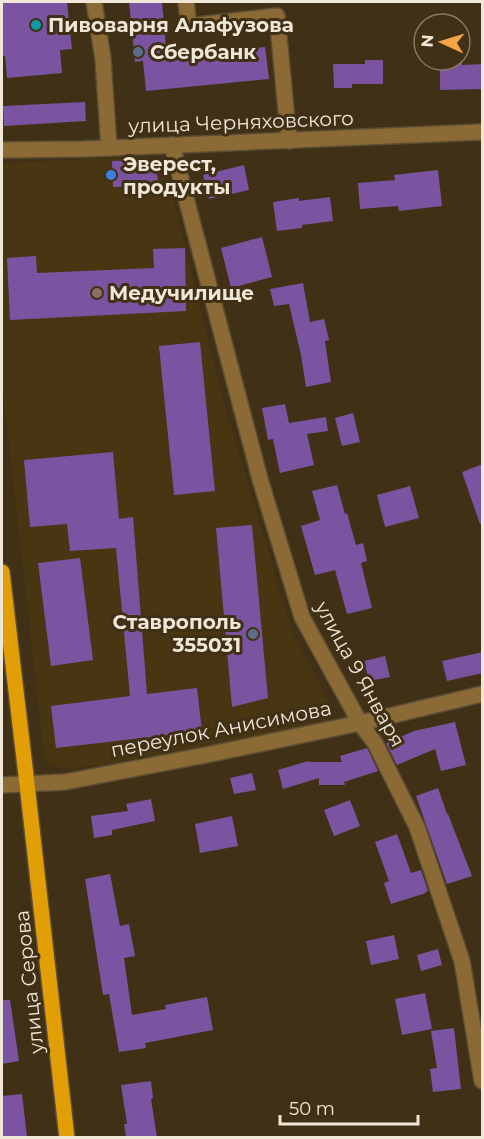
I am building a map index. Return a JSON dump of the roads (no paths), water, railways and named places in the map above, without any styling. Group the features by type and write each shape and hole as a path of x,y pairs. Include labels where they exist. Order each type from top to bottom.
{"main road":[{"name":"улица Серова","path":"2,572 67,1137"}],"street":[{"path":"94,2 103,59 109,148"},
{"path":"186,2 189,26 277,16 289,141"},
{"name":"улица Черняховского","path":"2,150 109,148 483,132"},
{"name":"улица 9 Января","path":"172,145 260,479 302,617 360,723 375,743 417,827 462,961 483,1081"},
{"name":"переулок Анисимова","path":"2,785 65,782 360,723 483,694"}],"place":[{"name":"Пивоварня Алафузова","path":"36,25"},
{"name":"Сбербанк","path":"138,52"},
{"name":"Эверест, продукты","path":"111,175"},
{"name":"Медучилище","path":"97,293"},
{"name":"Ставрополь 355031","path":"253,634"}]}
